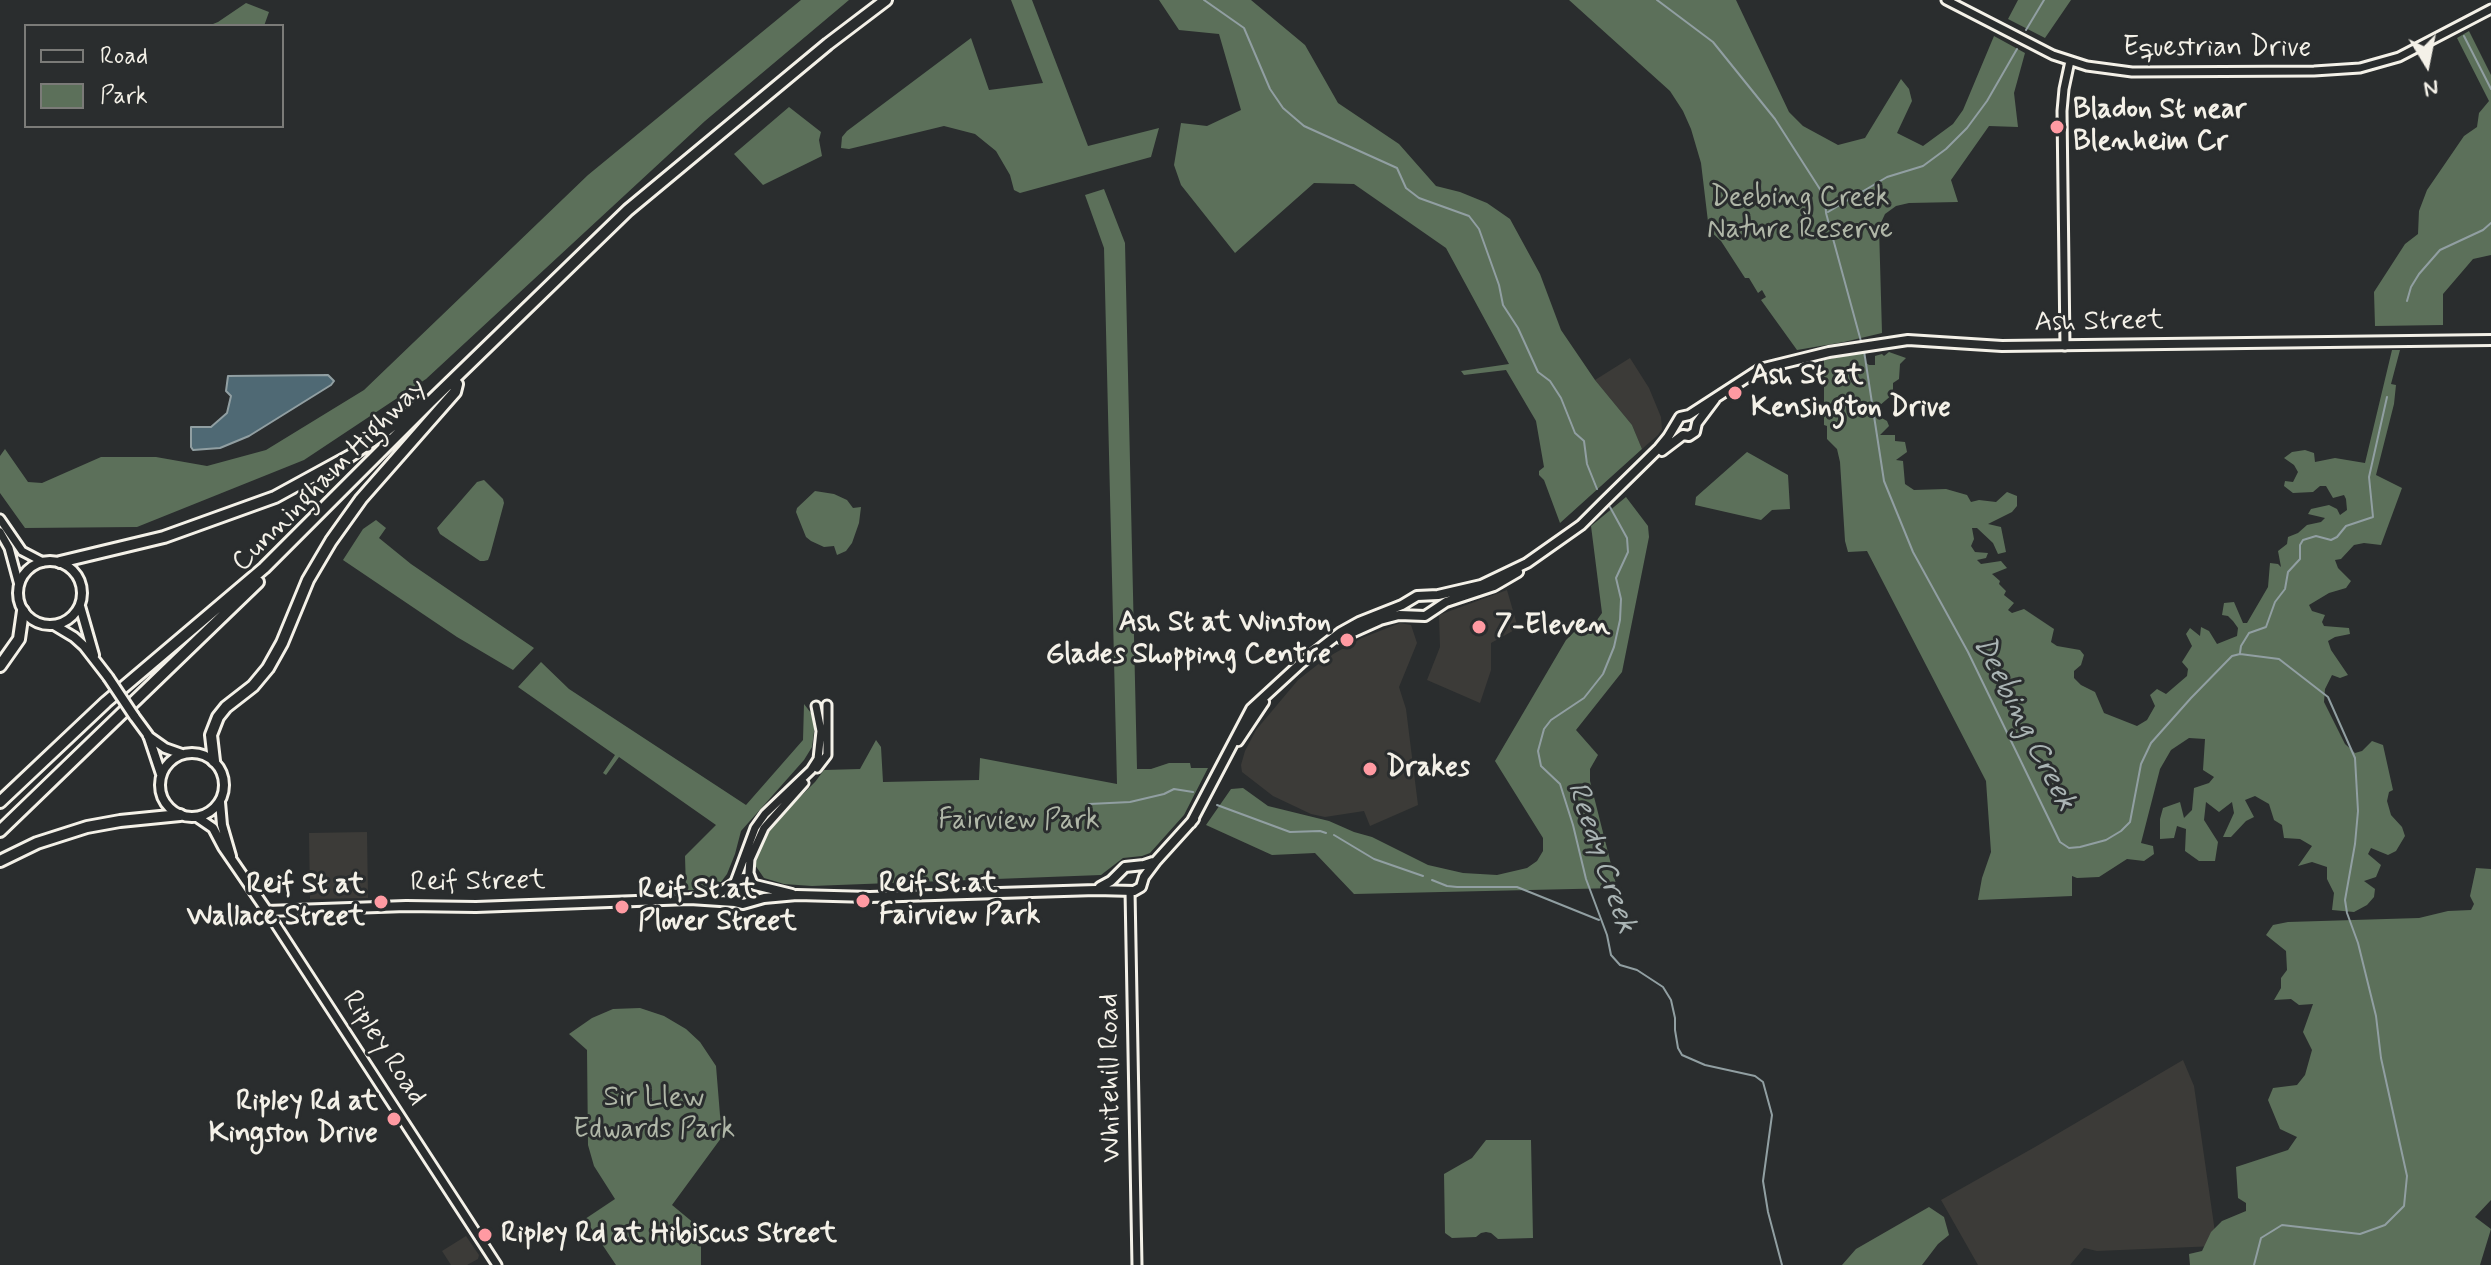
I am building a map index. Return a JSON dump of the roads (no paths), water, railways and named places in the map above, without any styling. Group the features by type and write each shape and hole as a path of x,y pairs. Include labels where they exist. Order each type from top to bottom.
{"highway":[{"name":"Cunningham Highway","path":"0,802 141,671 264,568 628,210 828,44 886,0"},
{"name":"Cunningham Highway","path":"0,831 695,156"},
{"path":"60,562 164,537 235,513 291,489 350,456 383,433 482,351"},
{"path":"214,761 211,740 215,722 223,710 246,692 268,668 279,650 308,580 331,541 361,499 455,392 457,384"},
{"path":"0,666 19,639 23,611"},
{"path":"0,861 37,843 87,827 180,815"}],"main road":[{"name":"Ash Street","path":"1689,415 1760,369 1875,343 1908,340 2002,346 2065,346 2491,340"},
{"name":"Ash Street","path":"1697,423 1719,395"},
{"path":"1325,645 1380,620 1399,615 1422,617 1446,602 1494,586 1514,575 1581,525 1645,463 1668,437 1680,417 1689,415 1697,423 1692,434 1683,435 1645,463"},
{"path":"1675,425 1683,435"},
{"path":"53,625 69,619 80,606 83,595 80,579 69,567 60,562 43,562 27,570 19,585 18,598 23,611 36,622 53,625 74,637 95,658 148,735 165,748 183,754 199,753 214,761 221,770 224,792 220,802 210,812 197,817 180,815 171,809 160,789 161,774 148,735"},
{"path":"797,895 743,878 733,884 731,894 735,902 746,904 797,895 870,897 1127,890 1141,887 1156,861 1191,823 1250,721 1281,680 1359,622 1417,596 1481,585 1527,563"},
{"path":"1425,597 1431,604 1430,611"},
{"path":"1412,600 1410,610 1415,616"},
{"path":"80,606 95,658"},
{"path":"161,774 169,762 183,754"},
{"name":"Ripley Road","path":"220,802 222,825 232,858"},
{"name":"Ripley Road","path":"197,817 213,828 267,911"},
{"path":"1096,890 1125,867 1156,861"},
{"path":"1136,866 1142,870 1144,877"},
{"path":"1120,872 1119,883 1127,890"},
{"path":"753,901 757,893 754,883"},
{"name":"Reif Street","path":"690,899 711,896 733,884"},
{"name":"Reif Street","path":"267,911 690,899 735,902"}],"street":[{"name":"Equestrian Drive","path":"1946,0 2053,55 2087,66 2132,72 2360,68 2399,57 2491,9"},
{"path":"2065,346 2062,99 2070,61"},
{"path":"0,519 22,551 43,562"},
{"path":"0,532 9,548 19,585"},
{"path":"754,883 749,873 750,859 764,828 827,755 827,705"},
{"path":"733,884 755,828 818,759 821,731 816,706"},
{"name":"Whitehill Road","path":"1127,890 1137,1265"},
{"name":"Ripley Road","path":"267,911 497,1265"}],"water":[{"path":"328,375 334,381 331,385 249,436 220,448 193,450 191,447 191,427 211,427 227,413 231,396 226,391 228,376"}],"waterway":[{"name":"Reedy Creek","path":"1204,0 1244,28 1270,89 1283,108 1304,126 1397,168 1406,188 1419,198 1469,216 1479,229 1503,305 1518,328 1538,372 1550,381 1561,398 1575,433 1584,441 1587,464 1597,489"},
{"name":"Deebing Creek","path":"1657,0 1713,42 1775,119 1825,197 1826,213 1862,345"},
{"path":"2026,30 2044,0"},
{"path":"2464,36 2491,89"},
{"path":"1828,212 1887,177 1923,166 1946,149 1987,101 2017,49"},
{"path":"2407,301 2419,274 2440,250 2483,230 2491,223"},
{"name":"Deebing Creek","path":"1864,351 1884,481 1913,552 1968,652 2060,842 2069,848 2106,840 2130,822 2141,764 2151,743 2232,656 2240,654 2279,659 2328,697 2355,758 2358,811 2345,900 2376,1016 2381,1058 2407,1176 2404,1206 2385,1225 2360,1234 2282,1225 2261,1238 2254,1265"},
{"path":"2240,653 2249,633 2266,627 2275,602 2285,589 2288,572 2300,559 2303,540 2316,536 2331,540 2346,526 2373,517 2369,477 2387,397"},
{"name":"Reedy Creek","path":"1610,507 1627,538 1628,552 1616,578 1621,599 1614,647 1603,674 1584,698 1551,720 1544,729 1538,751 1541,766 1560,784 1611,955 1620,965 1637,970 1663,987 1671,1000 1678,1048 1682,1055 1705,1065 1755,1076 1763,1082 1772,1115 1763,1181 1782,1265"},
{"path":"1089,804 1130,802 1174,789 1193,792"},
{"path":"1217,805 1290,832 1326,833"},
{"path":"1334,835 1374,859 1423,876"},
{"path":"1432,880 1457,887 1517,887 1599,920"}],"place":[{"name":"Bladon St near Blenheim Cr","path":"2057,127"},
{"name":"Ash St at Kensington Drive","path":"1735,393"},
{"name":"7-Eleven","path":"1479,627"},
{"name":"Ash St at Winston Glades Shopping Centre","path":"1347,640"},
{"name":"Drakes","path":"1370,769"},
{"name":"Reif St at Fairview Park","path":"863,901"},
{"name":"Reif St at Wallace Street","path":"381,902"},
{"name":"Reif St at Plover Street","path":"622,907"},
{"name":"Ripley Rd at Kingston Drive","path":"394,1119"},
{"name":"Ripley Rd at Hibiscus Street","path":"485,1235"}],"park label":[{"name":"Deebing Creek Nature Reserve","path":"1800,215"},
{"name":"Fairview Park","path":"1019,822"},
{"name":"Sir Llew Edwards Park","path":"654,1115"}]}
